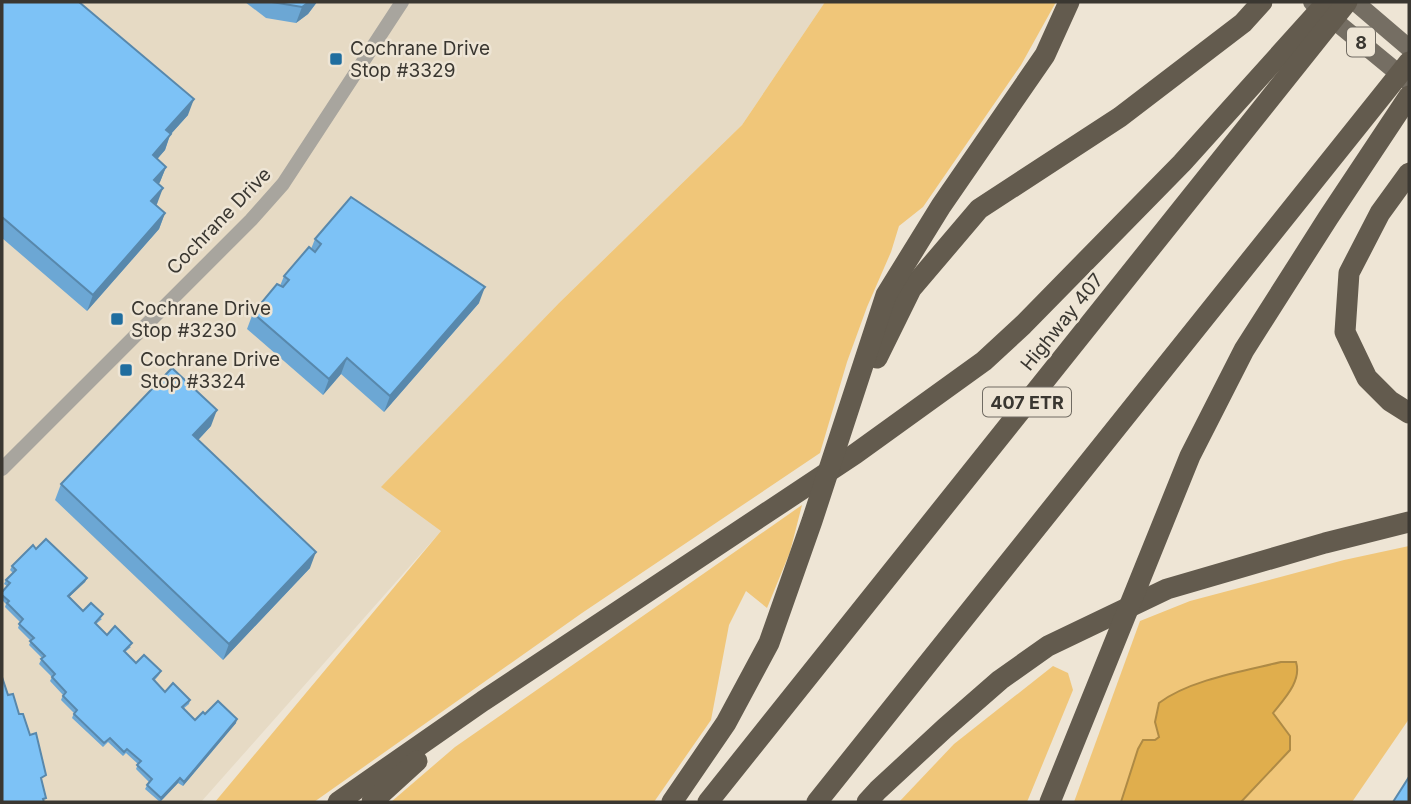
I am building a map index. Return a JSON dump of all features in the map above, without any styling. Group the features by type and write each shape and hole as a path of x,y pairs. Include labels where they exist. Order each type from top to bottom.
{"highway":[{"path":"672,802 726,723 769,643 886,295 941,206 1045,55 1069,2"},
{"path":"844,425 911,289 979,209 1120,117 1243,23 1262,2"},
{"path":"338,802 483,701 855,454 984,361 1032,316 1182,163 1326,2"},
{"name":"Highway 407","path":"708,802 1347,2"},
{"path":"817,802 1409,62"},
{"path":"1049,802 1190,456 1232,373 1307,251 1409,96"},
{"path":"1409,173 1380,213 1349,273 1345,332 1367,379 1390,401 1409,413"},
{"path":"867,802 1000,680 1048,646 1167,589 1325,543 1409,522"},
{"path":"372,802 483,701"}],"main road":[{"name":"8","path":"1312,2 1409,82"},
{"name":"8","path":"1355,2 1409,48"}],"street":[{"name":"Cochrane Drive","path":"2,470 251,220 283,184 402,2"}],"shaded area":[{"path":"2,2 825,2 742,125 559,303 382,487 442,530 201,802 2,802"},
{"path":"825,2 1056,2 1021,65 923,207 899,226 847,362 820,453 582,613 314,802 215,802 441,531 381,487 559,303 742,125"},
{"path":"802,505 790,552 767,608 746,591 729,625 711,720 654,802 391,802 455,747"},
{"path":"1409,546 1409,719 1352,802 1074,802 1140,621 1190,601 1344,560"},
{"path":"1281,662 1296,662 1297,669 1291,689 1273,713 1290,736 1290,750 1241,802 1121,802 1143,740 1155,740 1159,737 1155,722 1159,703 1201,682"},
{"path":"1053,666 1068,673 1073,690 1027,802 899,802 954,744"}],"building":[{"path":"2,2 79,2 194,99 166,130 171,134 153,155 166,167 154,180 163,188 151,201 165,213 93,295 2,217"},
{"path":"272,2 309,2 302,7"},
{"path":"351,197 485,287 390,396 347,358 329,379 253,313 277,284 283,287 289,280 284,276 309,247 315,252 321,244 315,239"},
{"path":"172,368 217,410 193,435 316,552 229,644 61,484"},
{"path":"46,539 87,578 68,596 83,611 91,603 103,614 95,623 107,635 115,626 132,643 124,651 136,663 144,655 161,671 153,679 165,692 173,683 190,700 182,707 195,720 218,701 237,719 184,782 180,778 161,798 147,785 152,779 137,765 141,761 127,749 124,752 110,738 104,743 74,714 77,710 63,696 66,692 52,677 55,674 41,659 45,656 30,641 34,638 19,624 23,619 2,595 10,583 6,580 16,570 12,566 33,545 36,549"},
{"path":"2,677 8,695 13,694 19,714 23,714 30,735 36,733 46,775 41,778 46,798 43,799 44,802 2,802"},
{"path":"1409,777 1409,802 1393,802"}],"place":[{"name":"Cochrane Drive Stop #3329","path":"336,59"},
{"name":"Cochrane Drive Stop #3230","path":"117,319"},
{"name":"Cochrane Drive Stop #3324","path":"126,370"}]}
